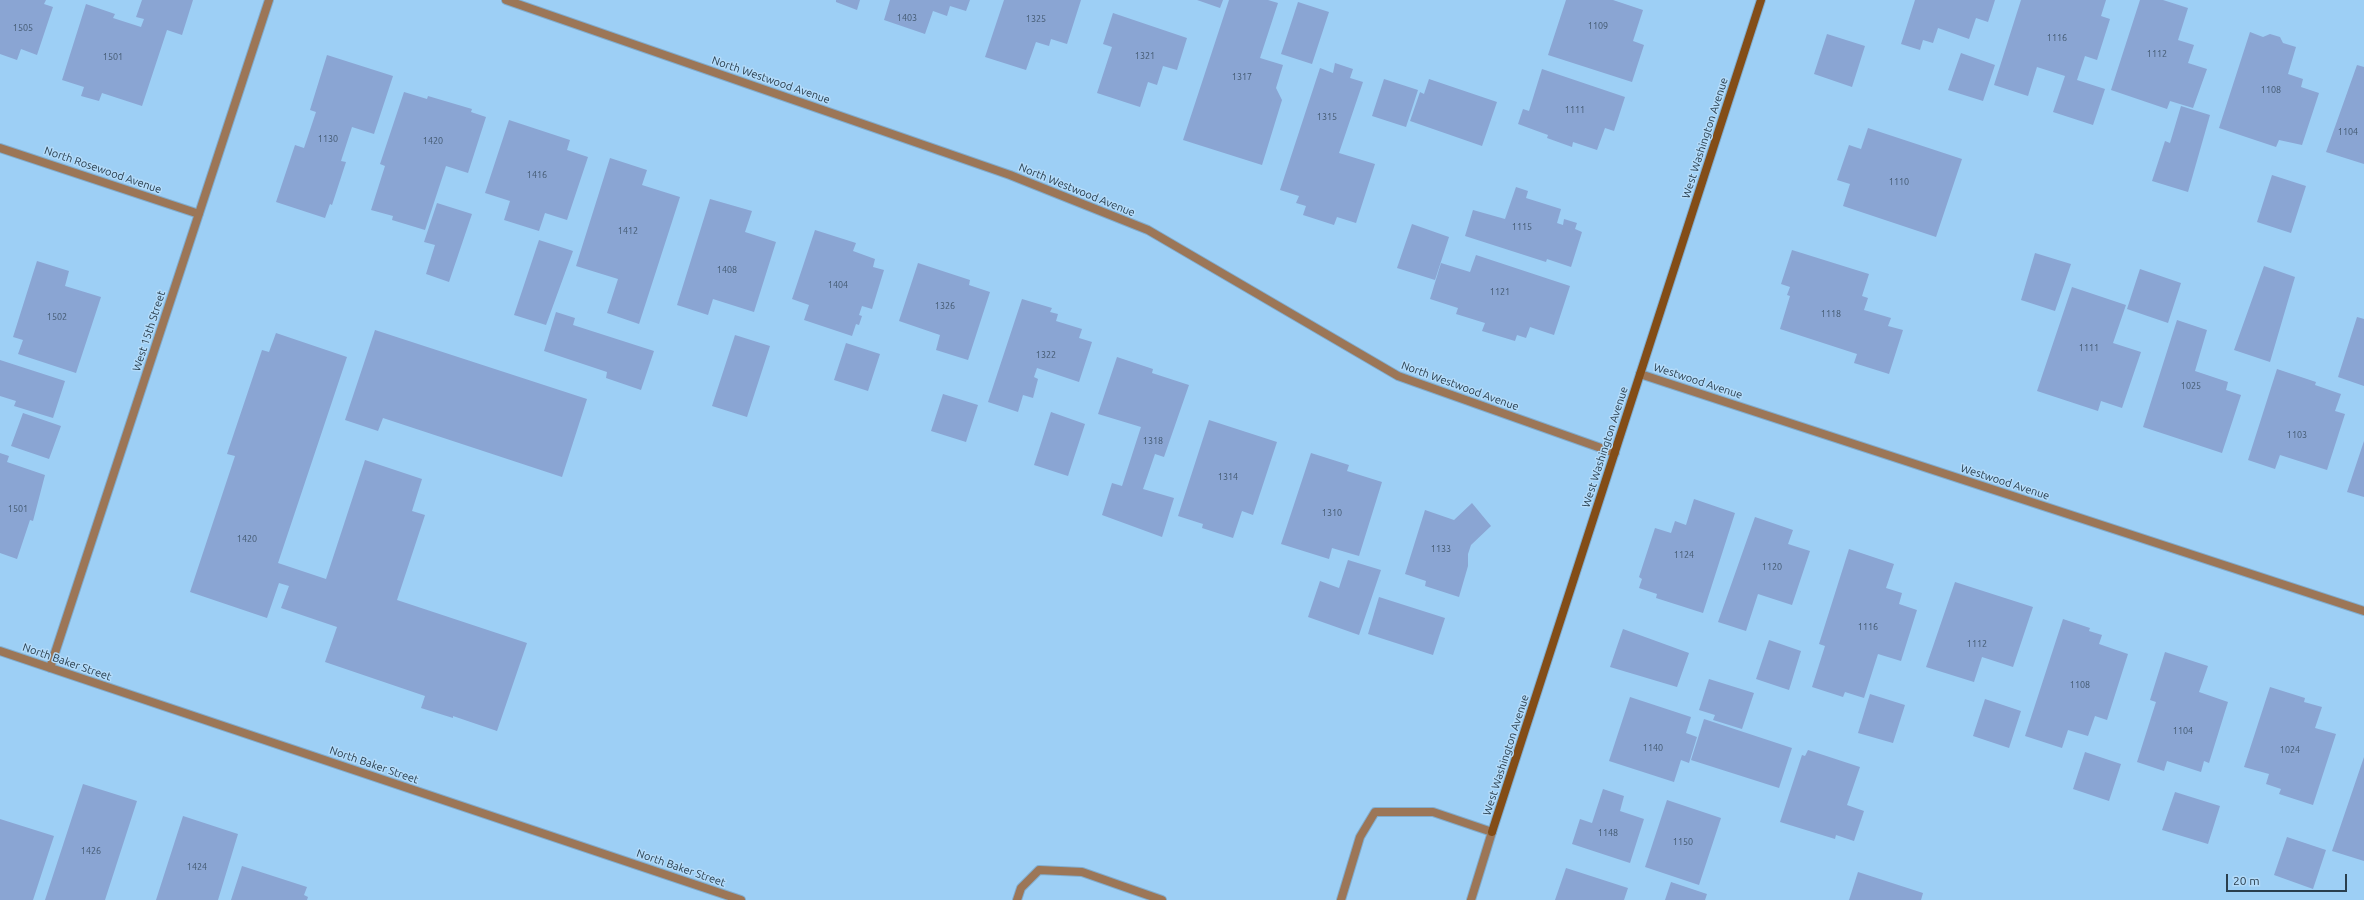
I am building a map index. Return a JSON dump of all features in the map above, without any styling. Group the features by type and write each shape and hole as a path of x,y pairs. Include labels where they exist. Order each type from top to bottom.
{"street":[{"name":"West 15th Street","path":"50,668 269,0"},
{"name":"North Westwood Avenue","path":"506,0 1010,175 1148,230 1398,376 1615,453"},
{"name":"West Washington Avenue","path":"1471,900 1761,0"},
{"name":"North Rosewood Avenue","path":"0,148 199,214"},
{"name":"Westwood Avenue","path":"1640,374 2364,611"},
{"name":"North Baker Street","path":"0,651 741,900"},
{"path":"1341,900 1360,837 1375,812 1433,812 1492,832"},
{"path":"1017,900 1021,888 1038,870 1082,872 1162,900"}],"building":[{"path":"0,0 46,0 44,4 53,7 37,55 21,49 17,60 0,54"},
{"path":"142,0 193,0 182,35 167,30 142,106 102,93 99,101 81,96 84,87 62,80 86,4 115,14 113,18 141,27 144,19 136,17"},
{"path":"836,0 860,0 857,10 836,2"},
{"path":"890,0 970,0 966,11 950,6 947,16 933,11 925,34 884,20"},
{"path":"1004,0 1081,0 1067,44 1051,39 1049,46 1036,42 1026,70 985,57"},
{"path":"1197,0 1223,0 1220,8"},
{"path":"1229,0 1268,0 1278,3 1260,58 1283,65 1276,88 1282,100 1262,165 1183,140"},
{"path":"1566,0 1613,0 1643,10 1633,41 1644,45 1632,82 1548,55"},
{"path":"1915,0 1995,0 1988,22 1976,18 1969,39 1938,28 1933,43 1923,40 1920,50 1901,44"},
{"path":"2021,0 2106,0 2101,16 2110,19 2097,60 2085,56 2077,80 2105,89 2093,125 2053,112 2065,76 2037,67 2028,96 1994,85"},
{"path":"2140,0 2163,0 2188,8 2178,40 2194,45 2188,63 2207,69 2193,108 2170,101 2167,109 2111,90"},
{"path":"1298,2 1329,12 1312,64 1281,54"},
{"path":"1113,13 1187,38 1177,70 1163,66 1157,85 1148,82 1140,107 1097,93 1112,47 1103,44"},
{"path":"2250,32 2263,37 2270,34 2280,37 2283,43 2296,47 2288,74 2303,79 2301,87 2319,93 2302,145 2279,140 2276,147 2219,128"},
{"path":"1827,34 1865,46 1852,87 1814,74"},
{"path":"1961,53 1995,65 1983,101 1948,90"},
{"path":"327,55 393,76 374,134 352,127 341,161 346,162 332,205 330,204 325,218 276,202 295,145 304,148 316,112 310,110"},
{"path":"1335,63 1353,69 1350,78 1363,82 1339,153 1375,164 1356,223 1337,217 1334,225 1303,215 1306,206 1296,203 1299,196 1280,190 1320,68 1333,73"},
{"path":"2357,65 2364,67 2364,164 2326,152"},
{"path":"1542,69 1625,97 1614,131 1605,128 1597,150 1573,142 1572,147 1547,138 1548,135 1518,124 1523,109 1529,111"},
{"path":"1384,79 1418,90 1406,127 1372,116"},
{"path":"1429,79 1497,102 1482,146 1410,121 1420,92 1424,94"},
{"path":"404,92 427,99 428,96 472,109 471,112 486,117 468,173 446,166 425,230 392,220 393,216 371,210 385,166 380,164"},
{"path":"2181,106 2210,115 2188,192 2152,181 2165,141 2170,143"},
{"path":"509,120 570,140 567,150 588,157 567,220 545,213 539,231 504,220 510,201 485,193"},
{"path":"1868,128 1962,159 1936,237 1843,206 1850,184 1837,180 1849,145 1861,149"},
{"path":"610,158 647,170 642,185 680,197 639,324 607,313 618,279 576,266"},
{"path":"2272,175 2306,186 2291,233 2257,222"},
{"path":"1516,187 1528,191 1526,198 1561,209 1557,223 1563,225 1564,219 1577,223 1575,229 1582,232 1571,267 1547,259 1546,262 1465,236 1473,210 1505,219"},
{"path":"710,199 752,211 745,232 776,242 754,312 713,299 708,315 677,305"},
{"path":"437,203 472,214 449,282 426,274 435,245 424,242"},
{"path":"1412,224 1449,237 1435,280 1397,268"},
{"path":"815,230 856,243 853,251 875,259 873,267 884,270 872,309 862,306 859,315 862,316 859,325 856,324 852,336 804,320 809,305 792,299"},
{"path":"539,240 573,251 546,325 514,315"},
{"path":"1792,250 1869,274 1862,296 1868,298 1864,310 1891,318 1888,326 1903,330 1889,374 1854,363 1857,354 1780,329 1790,296 1787,295 1790,287 1781,284"},
{"path":"2035,253 2071,264 2055,311 2021,300"},
{"path":"1476,255 1570,286 1554,335 1530,327 1526,338 1517,335 1515,341 1482,331 1485,323 1456,314 1458,308 1430,299 1441,263 1470,272"},
{"path":"37,261 69,271 65,286 101,297 76,373 18,354 23,340 13,337"},
{"path":"918,263 970,280 969,285 990,292 968,360 936,350 940,335 899,321"},
{"path":"2264,266 2295,277 2270,362 2234,350"},
{"path":"2140,269 2181,283 2168,323 2127,309"},
{"path":"2072,287 2126,305 2113,343 2141,352 2122,408 2101,401 2098,411 2037,391"},
{"path":"1022,299 1052,308 1050,312 1058,314 1056,321 1082,329 1079,338 1092,342 1079,382 1037,368 1034,377 1038,379 1033,398 1023,395 1018,412 988,402"},
{"path":"556,312 575,318 573,325 654,351 641,390 606,378 607,372 544,351"},
{"path":"2357,317 2364,319 2364,386 2338,377"},
{"path":"2177,320 2207,330 2195,371 2228,382 2226,390 2241,395 2222,453 2143,427"},
{"path":"375,330 587,399 562,477 383,418 378,431 345,420"},
{"path":"276,333 347,357 278,563 326,579 365,460 422,479 412,511 425,515 397,600 527,643 497,731 453,716 453,718 421,708 425,696 325,662 337,627 281,608 289,586 279,583 267,618 190,592 235,456 227,454 262,350 269,352"},
{"path":"735,335 770,346 747,417 712,406"},
{"path":"846,343 880,354 868,391 834,380"},
{"path":"1117,357 1153,369 1152,373 1189,385 1164,457 1155,454 1143,489 1174,498 1162,537 1102,515 1112,483 1122,486 1141,427 1098,414"},
{"path":"0,360 65,381 53,418 14,406 16,401 0,396"},
{"path":"2277,369 2316,382 2315,385 2341,394 2335,411 2345,414 2327,470 2280,455 2275,469 2248,460"},
{"path":"943,394 978,405 966,442 931,431"},
{"path":"1051,412 1085,424 1068,476 1034,465"},
{"path":"23,413 61,426 49,459 11,446"},
{"path":"1209,420 1277,442 1253,515 1242,511 1233,538 1202,528 1203,524 1178,516"},
{"path":"2364,441 2364,497 2347,492"},
{"path":"0,453 9,456 7,462 45,475 33,521 30,520 17,559 0,553"},
{"path":"1311,453 1349,465 1347,471 1382,482 1359,556 1332,548 1329,559 1281,544"},
{"path":"1694,499 1735,513 1703,613 1656,598 1657,594 1639,588 1642,579 1639,577 1655,528 1671,533 1675,521 1686,525"},
{"path":"1472,503 1491,526 1471,545 1468,554 1468,566 1459,597 1425,586 1426,581 1405,574 1425,510 1454,520"},
{"path":"1755,517 1793,530 1788,544 1810,551 1792,605 1758,594 1746,631 1718,622"},
{"path":"1849,549 1894,564 1886,588 1902,593 1899,604 1917,610 1901,661 1878,654 1864,698 1845,692 1843,697 1812,687 1825,646 1819,644"},
{"path":"1348,560 1381,570 1359,635 1308,617 1320,581 1339,588"},
{"path":"1955,582 2033,607 2013,667 1982,657 1974,682 1926,667"},
{"path":"1379,597 1445,618 1433,655 1368,634"},
{"path":"2063,619 2090,628 2089,631 2102,635 2099,644 2128,654 2107,720 2095,716 2088,736 2068,730 2062,748 2025,736"},
{"path":"1623,629 1689,653 1677,687 1610,667"},
{"path":"1769,640 1801,651 1789,690 1756,679"},
{"path":"2165,652 2208,666 2199,692 2228,702 2209,763 2204,761 2201,772 2167,761 2164,771 2137,762 2156,702 2150,700"},
{"path":"1709,679 1754,693 1742,729 1713,720 1715,715 1699,710"},
{"path":"2270,687 2305,698 2304,702 2322,707 2315,728 2336,734 2313,805 2279,794 2281,789 2266,784 2269,774 2244,767"},
{"path":"1870,694 1905,705 1893,743 1858,733"},
{"path":"1630,697 1691,717 1686,733 1697,737 1689,763 1681,760 1674,782 1609,761"},
{"path":"1985,699 2021,711 2009,748 1973,736"},
{"path":"1704,719 1792,748 1779,788 1691,760"},
{"path":"1808,750 1860,767 1847,805 1864,811 1854,841 1836,835 1835,839 1780,822 1802,755 1805,756"},
{"path":"2085,752 2121,764 2109,801 2073,789"},
{"path":"2364,757 2364,861 2332,851"},
{"path":"83,784 137,801 105,900 45,900"},
{"path":"1603,789 1624,796 1620,811 1644,819 1630,863 1572,844 1580,819 1592,823"},
{"path":"2175,792 2220,806 2208,844 2162,830"},
{"path":"1667,800 1721,818 1699,885 1645,867"},
{"path":"183,816 238,834 218,900 156,900"},
{"path":"0,819 54,836 33,900 0,900"},
{"path":"2287,837 2326,850 2313,889 2274,875"},
{"path":"242,866 307,887 304,895 308,897 307,900 231,900"},
{"path":"1566,868 1628,888 1624,900 1555,900"},
{"path":"1858,872 1923,893 1921,900 1849,900"},
{"path":"1671,882 1707,894 1705,900 1665,900"}]}
